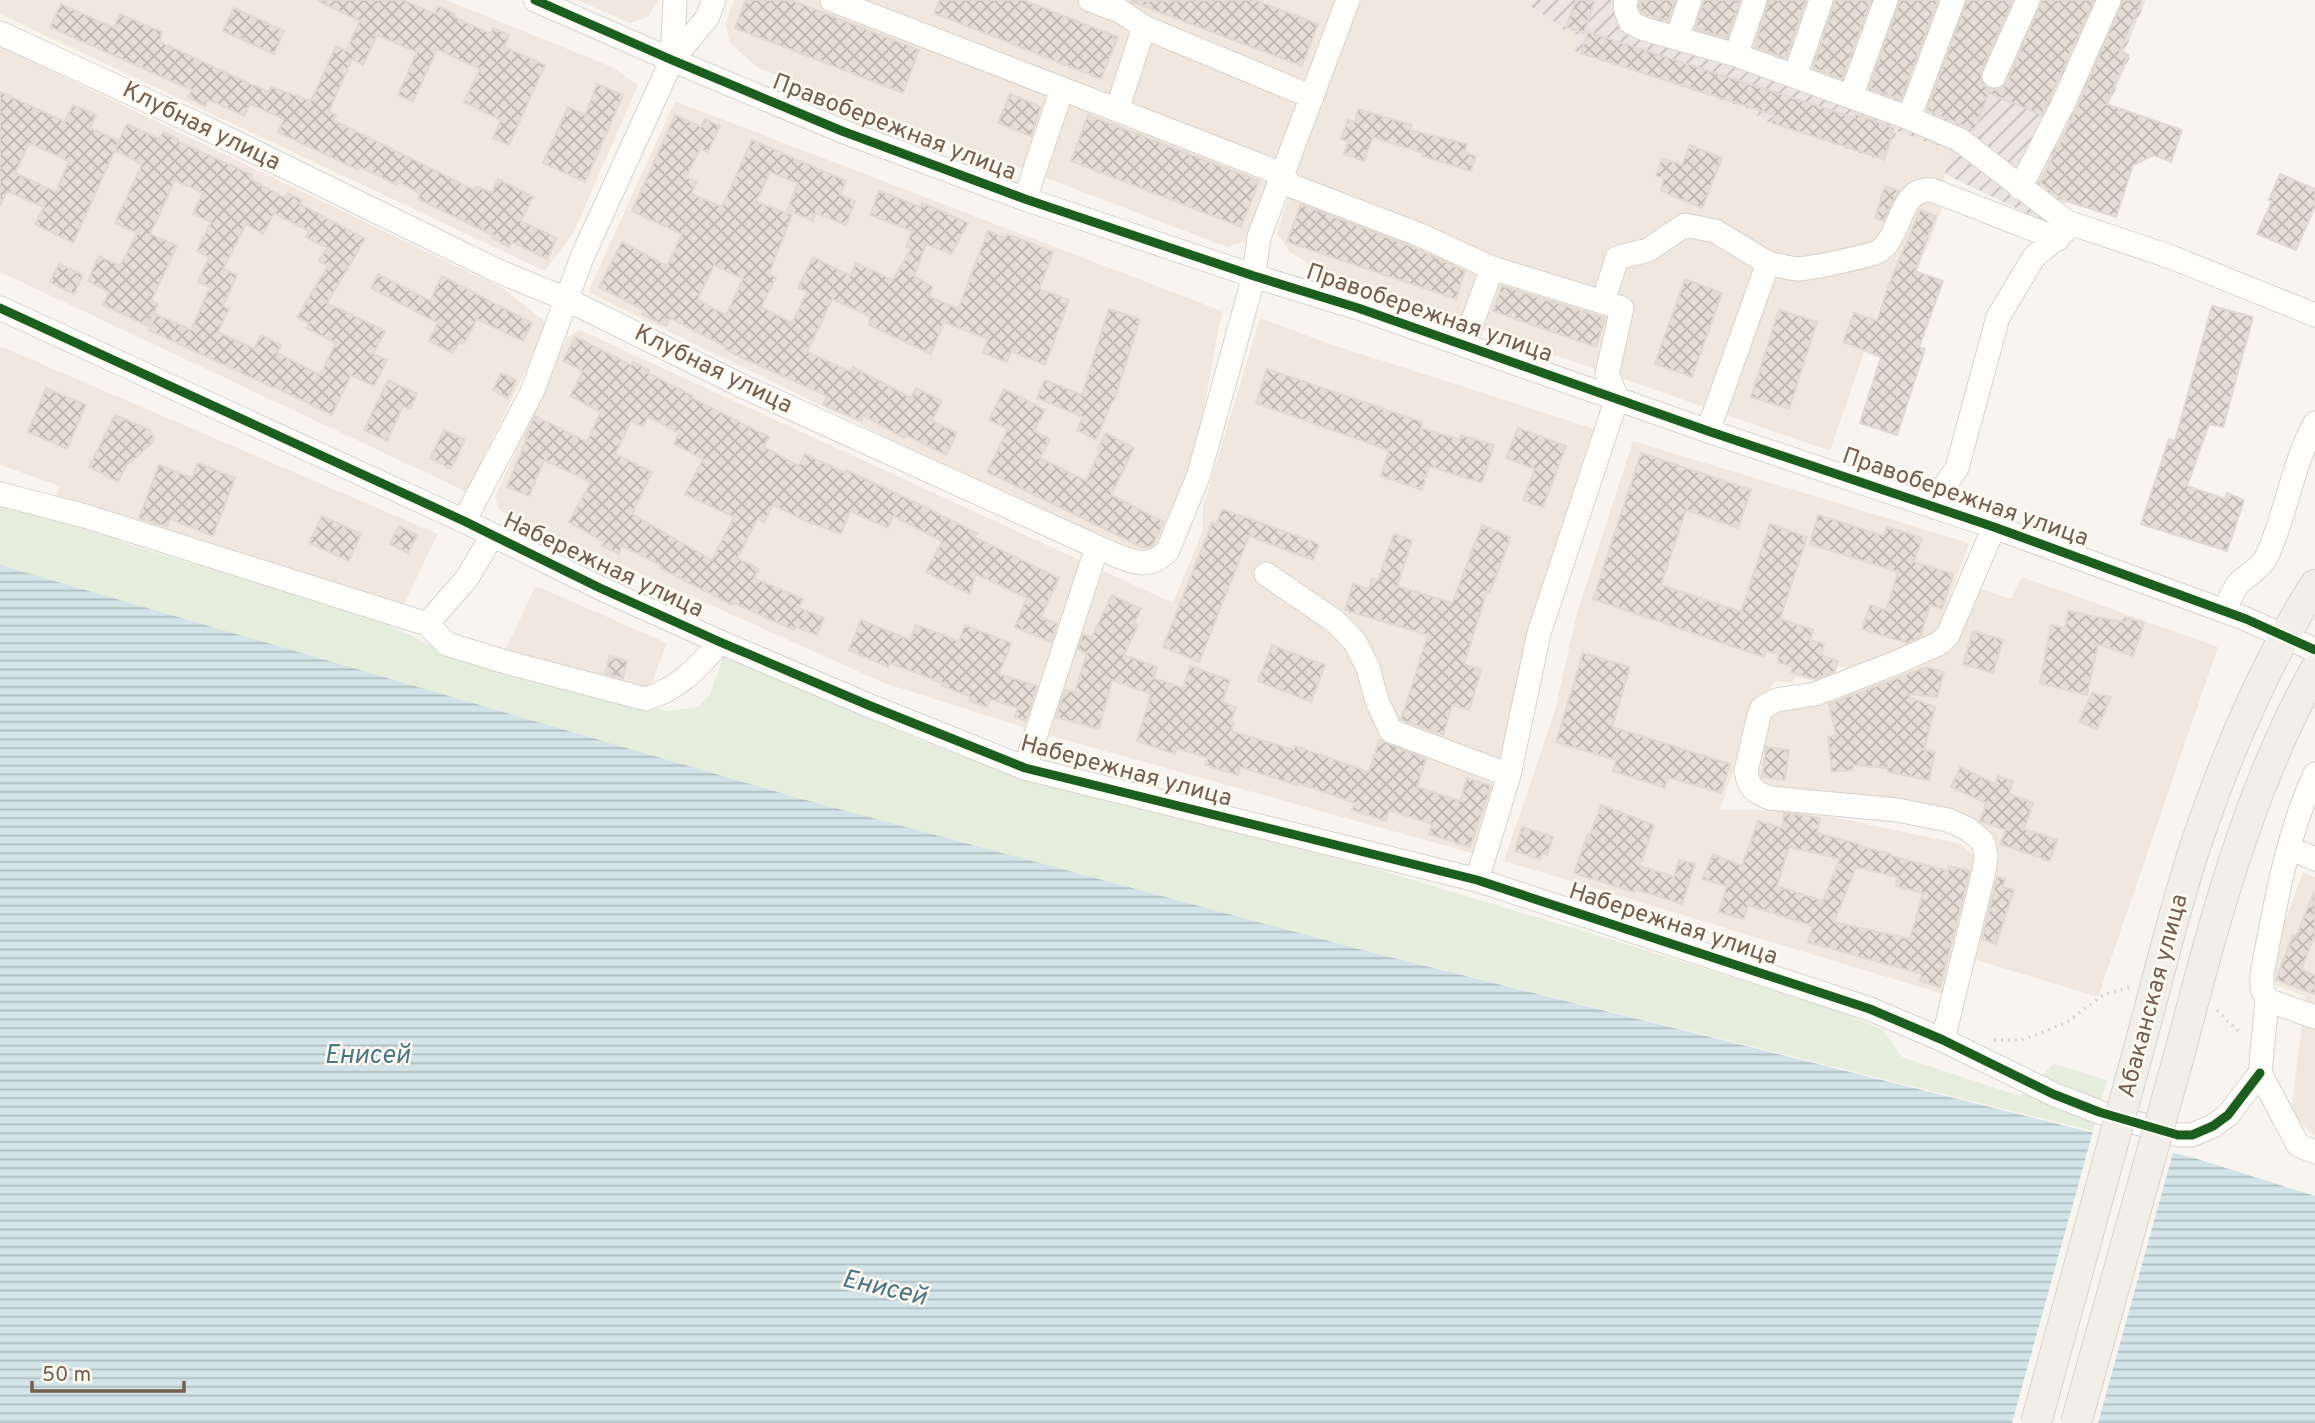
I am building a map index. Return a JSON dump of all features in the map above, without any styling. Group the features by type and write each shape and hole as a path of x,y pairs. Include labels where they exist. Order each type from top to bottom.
{"main road":[{"name":"Абаканская улица","path":"2036,1423 2196,843 2219,780 2254,699 2315,584"},
{"name":"Абаканская улица","path":"2076,1423 2221,901 2279,741 2315,670"}],"street":[{"name":"Правобережная улица","path":"535,0 842,131 1025,199 1254,276 1359,308 1994,527 2225,611 2315,650"},
{"path":"672,60 675,0"},
{"path":"464,521 532,391 583,255 672,60 707,18 715,0"},
{"path":"832,0 1282,174 1292,186 1420,235 1492,268 1622,308 1607,374 1617,398 1539,634 1509,775 1477,880"},
{"path":"1090,0 1122,5 1144,27 1311,97"},
{"name":"Клубная улица","path":"0,33 202,126 498,271 566,299 740,385 1097,547 1138,563 1149,563 1161,559 1168,550 1199,474 1254,276 1259,237 1348,0"},
{"path":"1626,0 1625,8 1630,22 1644,29 1736,55 1909,118 1960,140 2021,188 2065,231"},
{"path":"1677,38 1690,0"},
{"path":"1736,55 1755,0"},
{"path":"1795,76 1821,0"},
{"path":"1851,96 1886,0"},
{"path":"1909,118 1953,0"},
{"path":"1994,76 2028,0"},
{"path":"2021,188 2063,104 2109,0"},
{"path":"1116,110 1144,27"},
{"path":"1025,199 1062,89"},
{"path":"1604,302 1617,258 1648,250 1685,225 1715,231 1768,263 1799,269 1878,253 1888,243 1912,196 1921,189 1932,190 2065,231 2171,257 2315,315"},
{"path":"1931,506 1957,468 1998,317 2034,257 2065,231"},
{"path":"1708,430 1768,263"},
{"path":"1464,345 1492,268"},
{"name":"Набережная улица","path":"0,309 464,521 720,642 1025,768 1477,880 1870,1009 1943,1040 2053,1094 2099,1112 2178,1135 2192,1135 2213,1126 2228,1115 2260,1073"},
{"path":"2225,611 2238,584 2256,570 2266,556 2283,513 2297,458 2315,422"},
{"path":"0,494 85,516 427,624 447,644 502,662 646,699 664,693 693,673 720,642"},
{"path":"1943,1040 1984,871 1986,856 1983,842 1968,829 1948,820 1910,813 1770,798 1755,792 1746,771 1759,716 1768,703 1815,694 1940,643 1948,635 1994,527"},
{"path":"427,624 467,578 492,536"},
{"path":"1025,768 1097,547"},
{"path":"1266,574 1336,622 1355,642 1368,668 1377,701 1391,731 1509,775"},
{"path":"2315,774 2306,793 2290,848 2262,974 2262,988 2267,1000 2260,1073 2298,1145 2315,1153"},
{"path":"2290,848 2315,859"},
{"path":"2267,1000 2315,1017"}],"path":[{"path":"1982,1040 2021,1040 2066,1023 2104,995 2138,984"},
{"path":"2210,1004 2244,1036"}],"shaded area":[{"path":"0,0 446,0 612,67 638,85 574,232 545,271 0,14"},
{"path":"577,0 658,0 648,17 630,23"},
{"path":"734,0 1336,0 1249,240 1227,247 758,68 730,43 725,24"},
{"path":"1358,0 1535,0 1531,7 1562,29 1579,35 1575,51 1758,112 1757,118 1884,162 1897,131 1952,151 1945,174 1941,212 1908,295 1886,288 1830,451 1326,275 1290,252 1277,234 1300,158"},
{"path":"1535,0 2146,0 2125,50 2130,57 2065,203 2051,225 1945,174 1952,151 1897,131 1885,162 1757,118 1758,112 1574,51 1578,35 1562,29 1530,6"},
{"path":"0,46 504,289 548,324 467,492 0,272"},
{"path":"675,101 1222,311 1193,469 1150,559 1009,497 588,292"},
{"path":"1260,318 1330,344 1595,429 1499,782 1475,854 1051,736 884,683 499,510 495,497 567,337 580,330 1173,603 1203,530 1203,507"},
{"path":"0,346 438,534 401,610 56,497 60,486 0,465"},
{"path":"1633,441 1969,543 1936,637 1862,670 1838,666 1831,685 1796,677 1793,683 1776,681 1763,696 1755,698 1747,731 1720,810 1800,810 1961,844 1974,856 1976,870 1943,994 1504,861 1555,710 1577,613"},
{"path":"2022,577 2218,647 2098,997 1967,957 1995,847 1982,825 1931,805 1757,785 1754,770 1765,713 1952,647 1975,587 2011,599"},
{"path":"536,586 667,643 649,690 505,650"},
{"path":"2303,872 2315,877 2315,1136 2291,1114 2305,996 2271,983 2267,970"}],"green space":[{"path":"0,507 79,527 371,617 433,646 666,711 698,707 710,695 724,655 909,736 1012,775 1363,865 1834,1009 1883,1030 1902,1057 2020,1096 2054,1064 2107,1080 2093,1131 1366,951 795,797 0,565"}],"water":[{"name":"Енисей","path":"0,565 795,797 1366,951 2194,1158 2315,1196 2315,1423 0,1423"}],"pier":[{"path":"2094,1128 2174,1149 2098,1423 2012,1423"}],"building":[{"path":"317,0 403,0 435,14 438,6 455,14 454,17 491,34 493,28 509,35 504,47 545,65 509,145 493,138 501,120 464,102 480,69 437,49 413,102 398,95 417,52 377,35 363,65 352,59 329,111 336,115 333,120 474,190 476,186 492,193 498,179 533,197 521,221 557,238 547,259 512,242 509,247 492,238 493,235 418,199 420,194 399,182 397,185 360,167 358,170 278,132 284,119 250,104 244,116 208,99 205,106 188,97 192,90 50,27 61,4 114,28 120,14 162,32 160,42 233,76 269,92 271,87 311,101 336,46 346,51 360,21"},
{"path":"746,0 791,0 919,50 903,93 735,28"},
{"path":"940,0 1023,0 1118,37 1101,79 934,13"},
{"path":"1255,0 1318,24 1302,66 1130,1"},
{"path":"1576,0 1595,0 1584,33 1566,27"},
{"path":"1640,0 1675,0 1668,21 1641,12"},
{"path":"1704,0 1740,0 1727,38 1695,29"},
{"path":"1769,0 1806,0 1786,58 1754,47"},
{"path":"1835,0 1871,0 1842,79 1813,68"},
{"path":"1900,0 1938,0 1901,100 1869,88"},
{"path":"1967,0 2013,0 1981,71 1982,84 1995,90 2002,88 2007,82 2042,0 2094,0 2042,115 1989,93 1974,130 1927,110"},
{"path":"2123,0 2142,0 2120,51 2128,55 2106,104 2182,130 2171,162 2154,155 2133,165 2116,217 2064,200 2040,183 2076,110"},
{"path":"234,8 284,31 274,54 223,31"},
{"path":"1588,32 1855,118 1856,114 1894,128 1884,159 1772,123 1774,115 1581,53"},
{"path":"597,84 623,95 585,182 543,163 568,107 585,115"},
{"path":"0,92 65,122 73,105 96,115 90,128 119,141 73,243 35,224 44,207 7,191 0,206","holes":["29,143 69,161 56,192 15,173"]},
{"path":"1010,94 1041,107 1031,136 998,123"},
{"path":"1358,109 1412,125 1410,130 1467,144 1465,152 1476,156 1471,171 1373,137 1364,161 1344,154 1348,142 1341,139 1348,120 1355,122"},
{"path":"675,115 701,127 705,119 720,126 708,152 700,149 686,177 697,182 691,194 722,207 752,140 846,181 840,195 855,201 846,225 816,213 813,221 787,210 798,183 770,172 756,202 792,215 769,274 776,277 761,307 792,323 807,292 798,288 813,257 850,276 856,263 893,280 911,249 906,247 912,231 870,215 879,191 921,207 922,203 968,223 951,254 926,244 914,276 933,287 928,296 958,309 988,231 1006,238 1007,234 1053,252 1039,289 1069,300 1045,365 1011,351 1007,362 983,353 988,339 944,322 931,354 869,325 870,316 832,299 807,352 851,372 853,367 911,398 916,388 942,401 932,421 957,433 946,455 906,435 904,438 863,415 861,421 823,405 827,396 743,358 670,318 666,326 642,314 644,310 599,287 622,242 667,266 682,234 632,211","holes":["714,265 743,279 726,315 697,300"]},
{"path":"1088,115 1259,181 1241,227 1071,161"},
{"path":"127,124 159,139 163,132 252,175 250,179 285,198 288,193 302,200 300,204 365,239 327,303 385,331 373,354 387,360 374,386 351,375 332,415 149,330 156,314 191,330 210,287 198,282 209,257 197,251 211,222 193,214 203,193 175,180 150,234 177,246 151,301 158,304 148,326 103,305 109,292 88,281 99,256 120,266 137,233 115,223 142,164 115,150","holes":["274,213 309,231 306,237 327,248 319,261 328,266 297,317 309,323 306,328 336,343 320,375 277,353 281,345 261,335 254,349 218,332 229,309 223,306 237,275 223,269 246,224 263,234"]},
{"path":"1690,145 1722,158 1702,208 1661,191 1664,178 1656,176 1662,158 1682,165"},
{"path":"2280,174 2315,189 2315,206 2296,250 2257,234 2272,201 2269,200"},
{"path":"1885,186 1899,191 1883,221 1875,218"},
{"path":"1301,204 1415,248 1465,271 1456,299 1287,242"},
{"path":"1920,210 1936,216 1915,271 1943,281 1919,347 1925,349 1897,435 1860,423 1881,357 1843,342 1854,313 1877,321 1887,289"},
{"path":"59,264 83,275 74,294 50,282"},
{"path":"378,274 430,301 442,276 532,323 523,341 477,319 464,344 459,342 453,353 429,341 438,323 371,288"},
{"path":"1685,279 1722,293 1692,377 1655,364"},
{"path":"1502,286 1605,318 1596,347 1493,311"},
{"path":"2212,306 2253,317 2223,427 2209,424 2187,486 2225,499 2227,493 2244,500 2227,551 2141,524 2169,439 2175,441"},
{"path":"1109,309 1140,319 1114,401 1096,440 1077,430 1083,417 1037,398 1045,380 1082,395"},
{"path":"1779,310 1817,322 1789,409 1751,397"},
{"path":"575,337 631,365 633,362 649,370 648,373 693,396 692,398 769,437 764,447 799,466 805,454 845,473 846,470 977,533 974,537 1059,578 1041,617 1057,624 1051,642 1015,627 1027,598 976,574 970,594 926,572 942,541 893,516 888,528 850,511 841,534 773,505 764,522 758,518 737,558 759,569 754,578 803,599 799,608 824,618 817,635 795,627 794,630 734,603 732,605 622,546 619,554 602,546 604,542 569,522 591,482 544,460 529,496 507,487 535,416 587,442 601,412 570,396 583,371 563,361","holes":["648,416 679,433 674,444 703,459 685,494 734,517 712,560 632,514 652,472 615,454 631,421 643,427"]},
{"path":"1267,369 1422,422 1421,428 1460,440 1461,435 1494,445 1482,483 1429,466 1422,490 1381,476 1389,450 1256,403"},
{"path":"501,373 516,380 508,398 493,390"},
{"path":"388,380 417,394 410,409 403,406 387,441 364,430"},
{"path":"46,388 86,405 67,449 28,432"},
{"path":"1004,389 1045,410 1034,431 1050,439 1040,458 1086,481 1100,451 1097,449 1106,433 1134,448 1111,495 1164,522 1152,546 1144,548 987,472 1008,429 989,420"},
{"path":"115,415 150,430 154,438 153,442 128,462 118,482 89,467"},
{"path":"1518,428 1566,446 1543,507 1523,500 1535,469 1506,458"},
{"path":"444,430 465,440 451,469 430,458"},
{"path":"1641,453 1751,490 1738,528 1686,510 1661,585 1741,612 1770,524 1807,537 1780,619 1813,630 1810,640 1824,644 1821,655 1838,661 1834,672 1814,679 1791,672 1793,667 1778,662 1779,654 1766,651 1764,657 1593,599"},
{"path":"198,463 235,478 213,536 170,519 167,527 139,518 159,465 192,478"},
{"path":"1222,509 1319,544 1313,560 1249,536 1199,662 1163,647 1212,523 1216,525"},
{"path":"1818,515 1884,536 1887,527 1922,538 1914,562 1953,574 1942,609 1930,605 1920,637 1907,643 1862,629 1870,605 1886,610 1898,572 1810,544"},
{"path":"322,516 361,534 349,561 309,543"},
{"path":"1482,525 1511,537 1490,592 1487,591 1464,664 1481,670 1469,710 1452,705 1443,735 1401,720 1428,635 1345,610 1353,584 1369,589 1372,578 1378,580 1394,534 1412,540 1397,586 1452,603"},
{"path":"399,526 417,535 408,553 390,544"},
{"path":"1112,595 1141,609 1134,623 1138,625 1124,655 1157,667 1153,678 1183,688 1190,666 1230,680 1222,702 1236,707 1231,731 1294,750 1295,746 1369,772 1379,740 1426,759 1417,787 1460,801 1467,778 1491,786 1470,847 1429,834 1432,824 1389,810 1386,821 1352,810 1355,803 1298,783 1297,785 1240,767 1238,775 1205,765 1208,758 1177,748 1175,754 1137,741 1151,694 1112,680 1099,729 1056,717 1065,690 1075,692 1087,653 1078,649 1083,634 1092,637"},
{"path":"2068,611 2122,622 2124,617 2144,623 2133,656 2098,644 2087,695 2040,683 2051,625 2065,628"},
{"path":"861,620 910,640 916,625 959,641 965,625 1011,643 999,674 1037,686 1026,721 1015,717 1018,708 990,699 987,707 969,701 971,697 942,686 943,683 890,663 888,667 849,650"},
{"path":"1973,631 2003,640 1993,673 1963,664"},
{"path":"1272,645 1325,665 1311,702 1258,681"},
{"path":"1583,653 1630,667 1612,727 1730,764 1721,793 1668,777 1665,788 1613,771 1616,760 1556,742"},
{"path":"610,656 627,661 623,678 605,674"},
{"path":"1927,667 1944,672 1937,697 1910,694 1909,697 1935,707 1924,750 1935,752 1929,780 1888,772 1888,768 1853,765 1853,770 1832,772 1828,737 1836,736 1829,704"},
{"path":"2092,693 2111,697 2097,729 2079,722"},
{"path":"1766,747 1789,750 1785,780 1762,777"},
{"path":"1960,767 1995,784 1998,776 2013,781 2009,794 2033,803 2024,829 2057,840 2050,861 2000,844 2006,830 1980,821 1986,803 1951,787"},
{"path":"1601,805 1654,825 1640,866 1674,877 1679,860 1695,864 1682,904 1574,873"},
{"path":"1784,813 1820,818 1817,833 1948,871 1949,866 1970,871 1940,987 1920,981 1922,974 1808,942 1813,926 1748,905 1744,919 1719,912 1727,886 1702,879 1713,854 1742,866 1758,821 1782,828","holes":["1789,847 1840,859 1823,901 1777,886","1856,867 1898,877 1896,886 1923,893 1910,939 1834,922"]},
{"path":"1522,827 1553,837 1547,855 1542,853 1540,859 1515,851"},
{"path":"1997,877 2005,879 2003,887 2014,890 1996,944 1982,939"},
{"path":"2314,892 2315,935 2301,970 2315,975 2315,994 2276,980 2293,935 2296,937"}],"cycle path":[{"path":"535,0 842,131 1025,199 1358,308 1708,431 1994,527 2246,619 2315,650"},
{"path":"0,308 720,642 1025,768 1477,880 1870,1009 1943,1040 2053,1094 2099,1112 2178,1135 2192,1135 2213,1126 2228,1115 2260,1073"}]}
